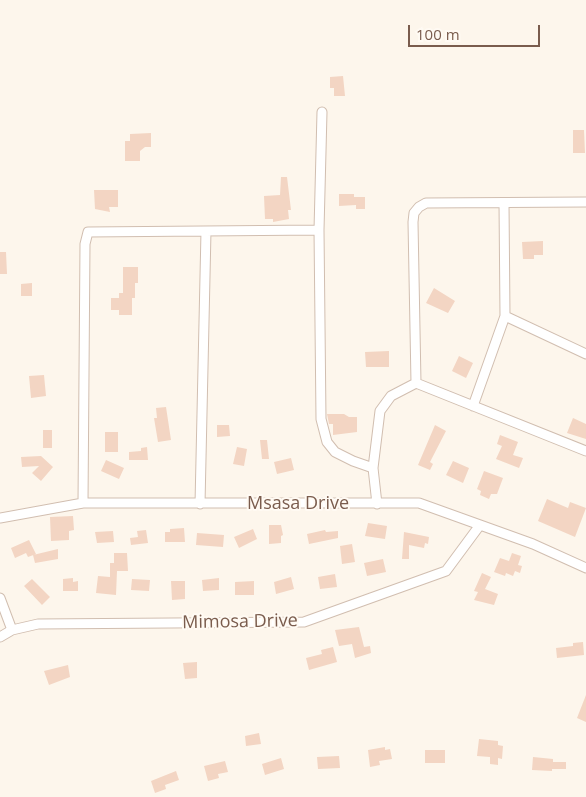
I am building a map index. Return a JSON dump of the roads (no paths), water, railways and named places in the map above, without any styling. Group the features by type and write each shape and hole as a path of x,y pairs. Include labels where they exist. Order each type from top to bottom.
{"street":[{"path":"322,112 319,230 323,429 327,442 335,452 353,462 373,468"},
{"path":"416,383 414,213 419,207 426,203 586,202"},
{"path":"473,406 505,316 504,203"},
{"path":"83,503 85,244 88,232 319,230"},
{"path":"200,504 206,231"},
{"path":"505,316 586,354"},
{"path":"377,504 373,468 382,406 391,396 416,383 586,451"},
{"name":"Msasa Drive","path":"0,518 83,503 419,503 533,544 586,568"},
{"name":"Mimosa Drive","path":"0,637 12,630 38,624 304,622 446,571 480,525"},
{"path":"0,598 12,630"}]}
